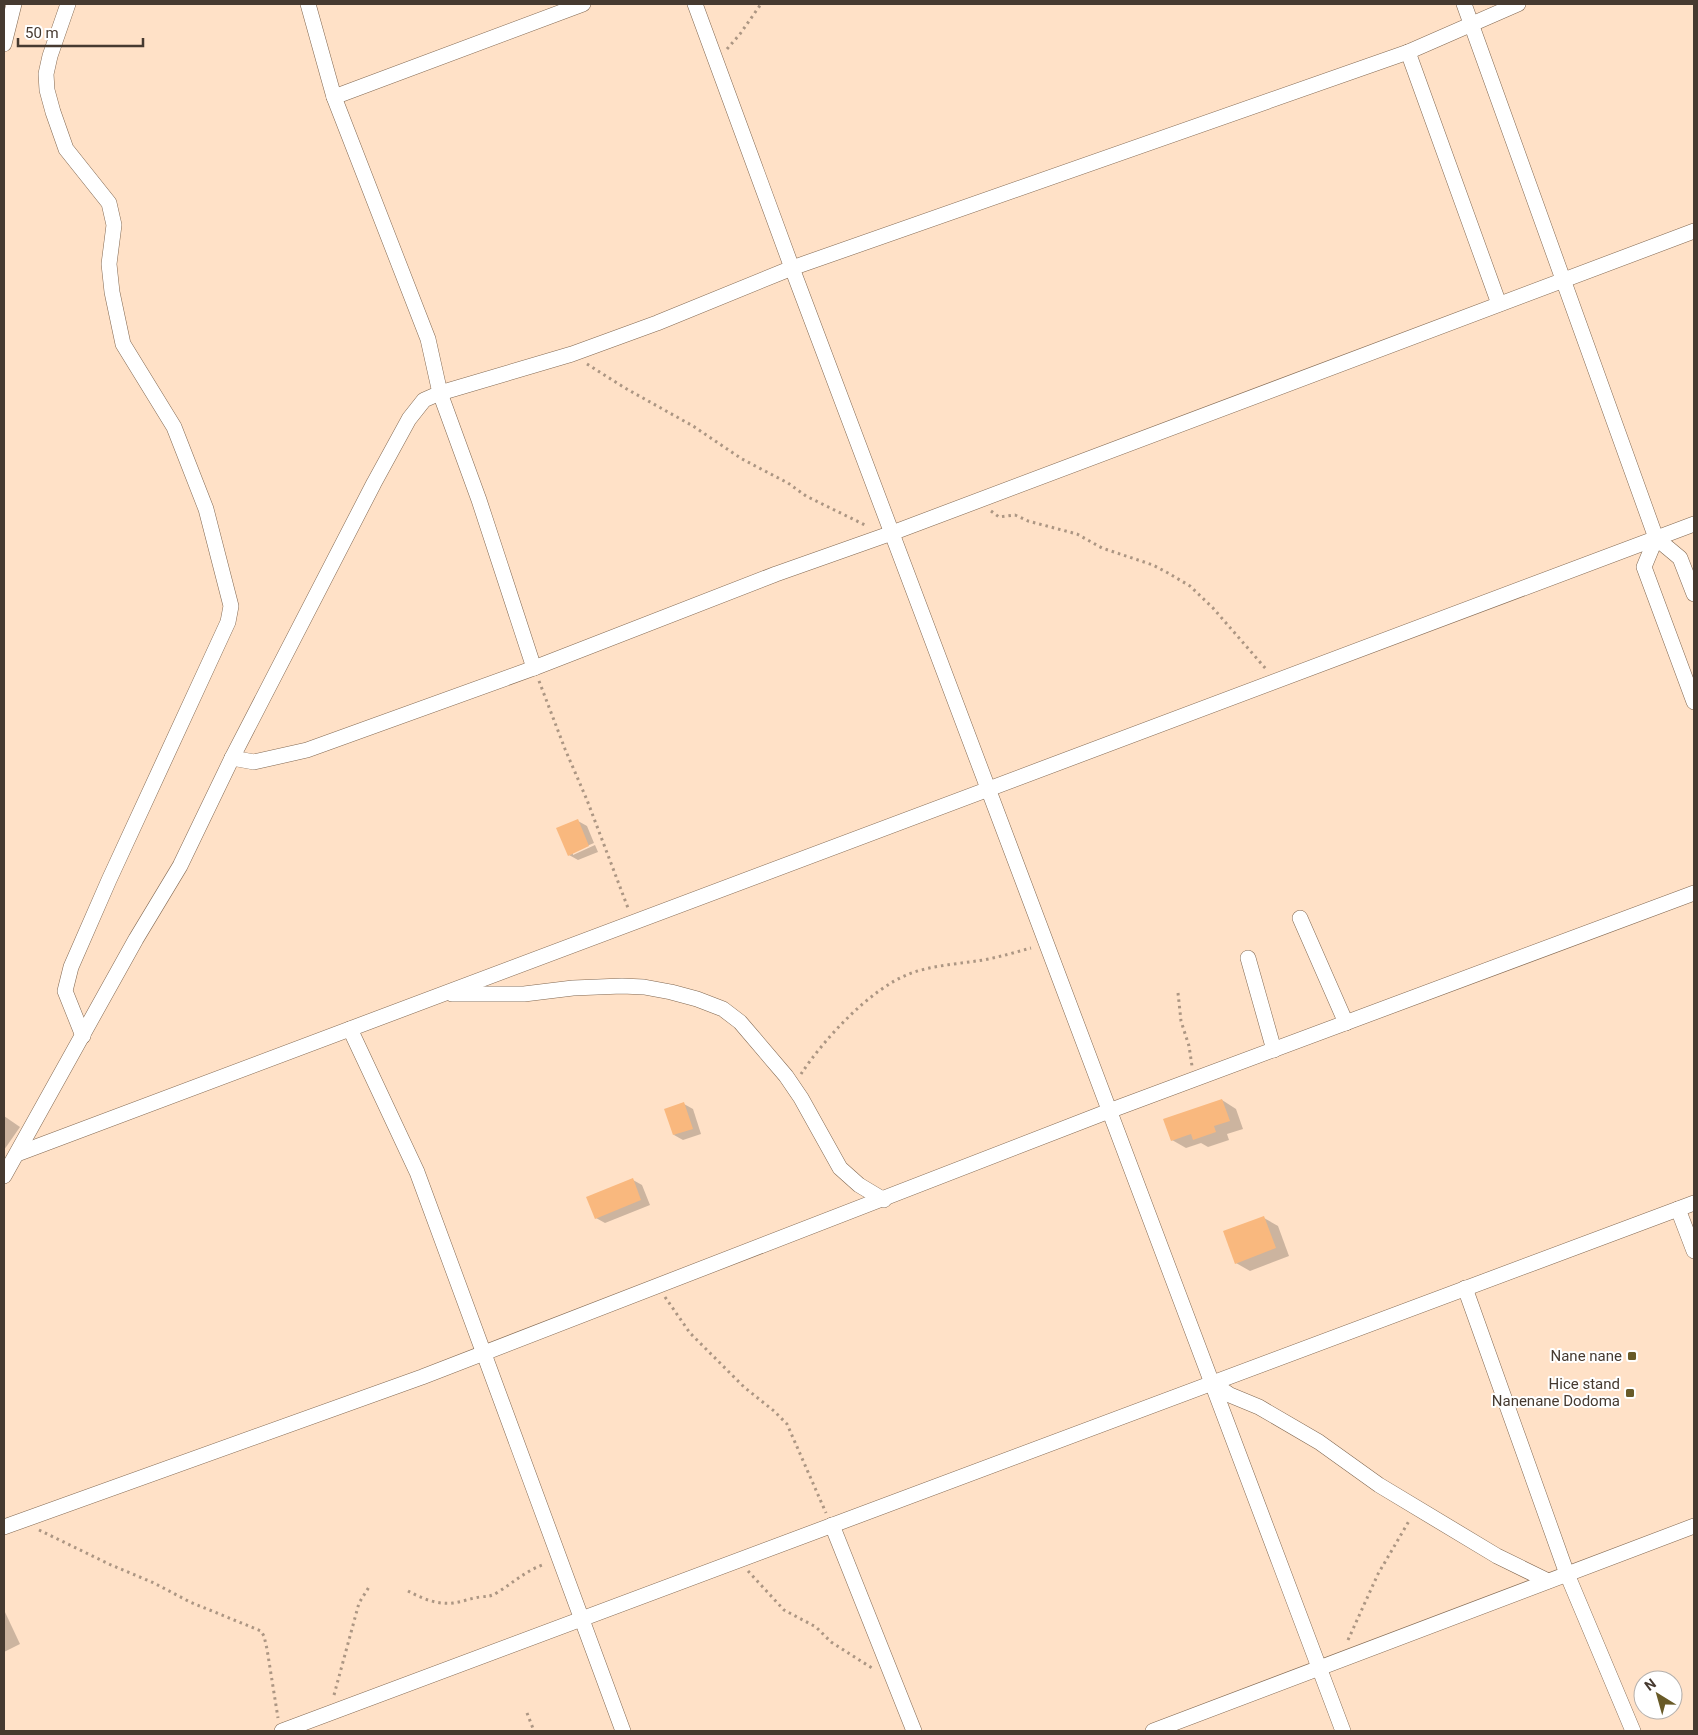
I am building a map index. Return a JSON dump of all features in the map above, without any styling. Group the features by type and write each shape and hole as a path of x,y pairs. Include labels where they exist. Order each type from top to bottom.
{"street":[{"path":"4,44 14,4"},
{"path":"68,4 50,56 46,74 53,112 66,149 108,203 114,225 109,264 112,292 123,344 174,427 206,510 231,606 228,622 71,967 65,991 83,1036"},
{"path":"308,4 334,97 428,339 440,393 479,500 534,668"},
{"path":"334,97 583,4"},
{"path":"696,4 889,534 988,789 1343,1731"},
{"path":"1464,4 1656,538 1680,558 1694,594"},
{"path":"4,1176 136,939 180,866 232,758 409,419 424,400 440,393 572,354 657,323 792,268 1408,52 1518,4"},
{"path":"1408,52 1499,304"},
{"path":"232,758 254,762 307,750 534,668 776,574 889,534 1694,230"},
{"path":"17,1154 1694,524"},
{"path":"1656,538 1644,567 1694,702"},
{"path":"4,1528 422,1377 884,1200 1109,1111 1694,893"},
{"path":"1300,918 1346,1023"},
{"path":"1248,958 1274,1050"},
{"path":"445,994 524,994 573,988 644,987 697,999 723,1009 740,1022 793,1086 840,1168 849,1178 884,1200"},
{"path":"350,1029 417,1172 623,1731"},
{"path":"280,1728 332,1713 1694,1203"},
{"path":"1678,1208 1694,1251"},
{"path":"1465,1288 1567,1574 1632,1731"},
{"path":"1212,1383 1230,1395 1259,1407 1319,1442 1379,1485 1497,1556 1548,1581"},
{"path":"832,1525 914,1731"},
{"path":"1153,1731 1694,1526"}],"path":[{"path":"716,60 740,34 760,4"},
{"path":"572,354 625,388 693,426 742,459 788,483 806,496 889,534"},
{"path":"983,498 996,516 1015,515 1028,521 1078,534 1102,548 1153,565 1190,586 1213,608 1277,681"},
{"path":"534,668 634,922"},
{"path":"793,1086 811,1059 833,1033 869,1000 908,974 985,960 1046,944"},
{"path":"1178,993 1181,1021 1189,1046 1192,1064 1190,1081"},
{"path":"658,1287 690,1333 744,1387 787,1424 832,1525"},
{"path":"1338,1660 1378,1574 1418,1508"},
{"path":"20,1522 154,1583 190,1602 261,1631 267,1649 280,1728"},
{"path":"408,1591 443,1604 481,1596 490,1597 530,1570 560,1559"},
{"path":"738,1560 784,1610 816,1627 831,1642 894,1681"},
{"path":"332,1713 335,1688 347,1642 359,1603 368,1587"},
{"path":"527,1713 534,1731"}],"building":[{"path":"578,819 589,846 568,856 556,828"},
{"path":"1222,1099 1230,1121 1214,1126 1216,1132 1193,1140 1191,1134 1171,1141 1163,1119"},
{"path":"684,1102 693,1129 673,1135 664,1109"},
{"path":"633,1178 641,1200 595,1219 586,1197"},
{"path":"1264,1216 1276,1248 1235,1264 1223,1231"}],"place":[{"name":"Nane nane","path":"1632,1356"},
{"name":"Hice stand Nanenane Dodoma","path":"1630,1393"}]}
